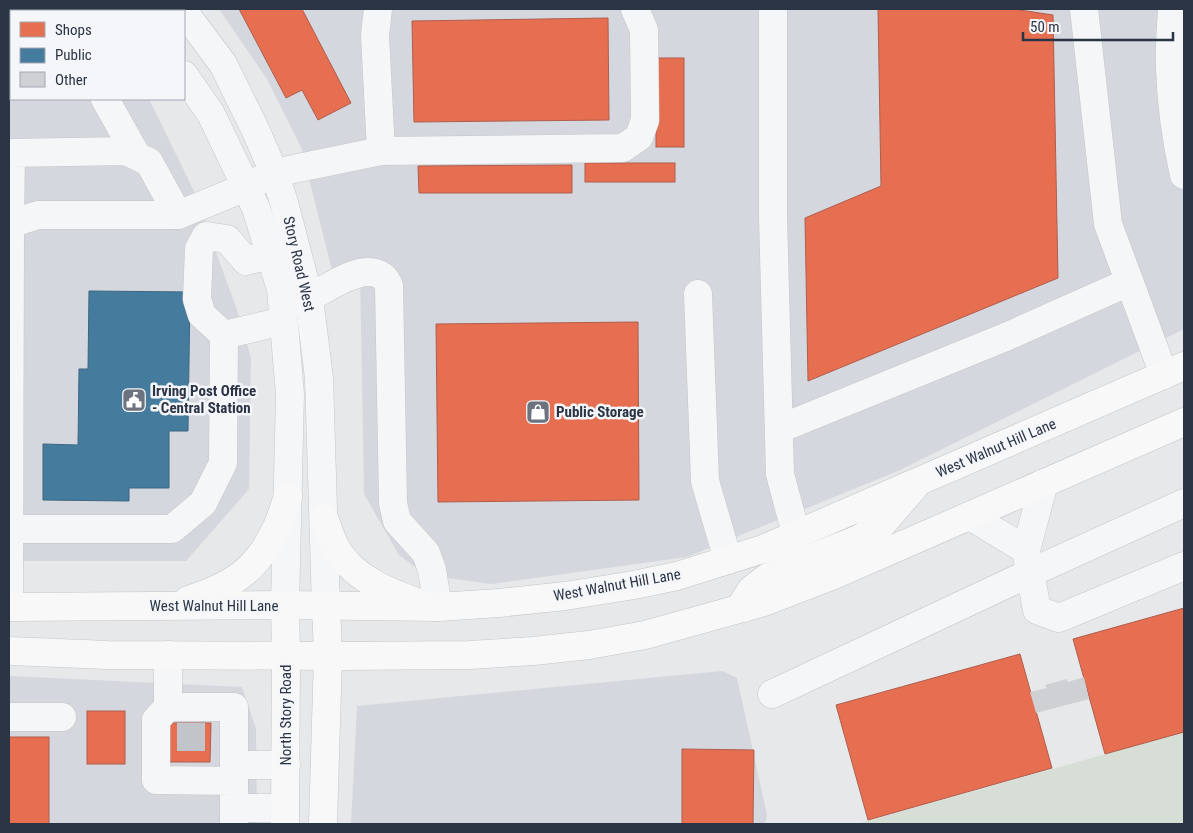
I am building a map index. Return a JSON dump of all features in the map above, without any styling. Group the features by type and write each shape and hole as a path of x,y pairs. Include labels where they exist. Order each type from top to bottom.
{"main road":[{"name":"West Walnut Hill Lane","path":"9,607 438,607 565,596 634,585 677,576 763,549 1174,371"},
{"path":"9,651 108,655 470,655 590,645 646,635 764,602 834,575 1184,422"},
{"path":"744,608 743,603 751,590 768,577 859,539 882,524 919,481"},
{"path":"169,606 210,593 234,581 252,566 265,549 277,528 288,496"},
{"path":"324,518 336,548 347,564 377,585 415,601 438,607"},
{"name":"North Story Road","path":"285,606 285,816"},
{"path":"323,824 328,656 326,606"}],"street":[{"path":"378,9 375,35 380,151"},
{"path":"10,224 38,216 178,214 246,187 274,173 380,151 622,148 639,137 645,120 644,30 635,9"},
{"path":"773,9 773,218 780,474 796,534"},
{"path":"1084,9 1108,224 1129,282 1174,371"},
{"name":"Story Road West","path":"185,13 223,64 256,131 283,199 309,298 319,378 326,606"},
{"path":"1176,13 1170,66 1172,108 1184,175"},
{"name":"Story Road West","path":"185,76 211,114 256,208 280,289 290,394 285,606"},
{"path":"107,100 137,156"},
{"path":"9,607 11,153 126,152 137,156 149,162 178,214"},
{"path":"10,530 172,530 203,503 223,463 224,335 202,315 196,299 199,249 206,236 226,239 246,261 270,255"},
{"path":"309,298 362,272 374,272 384,277 389,286 393,503 397,521 426,553 432,570 438,607"},
{"path":"779,429 1008,336 1129,282"},
{"path":"698,294 705,481 728,560"},
{"path":"224,335 283,321"},
{"path":"1044,483 1028,561 1037,610 1059,618 1184,566"},
{"path":"772,694 1028,561 1184,503"},
{"path":"970,516 1028,561"},
{"path":"168,655 183,712"},
{"path":"285,816 234,816 234,773 234,707 183,712 156,720 156,780 190,771 234,773 286,765"},
{"path":"9,717 62,717"}],"shaded area":[{"path":"9,9 81,9 10,10 10,100 149,100 193,189 237,310 251,358 249,489 186,561 9,561"},
{"path":"219,9 1184,9 1184,329 898,471 687,557 491,584 426,575 399,555 364,494 360,270 332,270 301,147 267,79"},
{"path":"722,671 737,678 767,815 765,824 351,824 357,706"},
{"path":"9,676 242,687 256,729 257,824 9,824"},
{"path":"1184,732 1184,824 857,824"}],"building: Shops":[{"path":"239,9 302,9 351,103 318,120 302,90 286,98"},
{"path":"878,9 1013,9 1053,15 1058,278 808,381 805,218 881,186"},
{"path":"608,18 609,120 414,122 412,21"},
{"path":"656,58 684,58 684,147 656,147"},
{"path":"585,163 675,163 675,182 585,182"},
{"path":"572,165 572,193 419,193 418,166"},
{"name":"Public Storage","path":"638,322 639,500 438,502 436,324"},
{"path":"1184,608 1184,732 1105,754 1073,639"},
{"path":"1020,654 1052,768 868,820 836,705"},
{"path":"87,711 125,711 125,764 87,764"},
{"path":"166,723 211,723 210,762 166,762"},
{"path":"9,737 49,737 49,824 9,824"},
{"path":"682,749 754,750 753,824 682,824"}],"building: Public":[{"name":"Irving Post Office - Central Station","path":"89,291 190,292 188,431 169,431 169,488 129,488 129,501 43,500 43,444 78,445 79,369 88,369"}],"building: Other":[{"path":"1084,677 1089,699 1036,713 1030,692 1047,688 1045,685 1067,679 1068,682"}],"tunnel":[{"path":"191,723 191,762"}],"place":[{"name":"Irving Post Office - Central Station","path":"134,400"},
{"name":"Public Storage","path":"538,412"}]}
